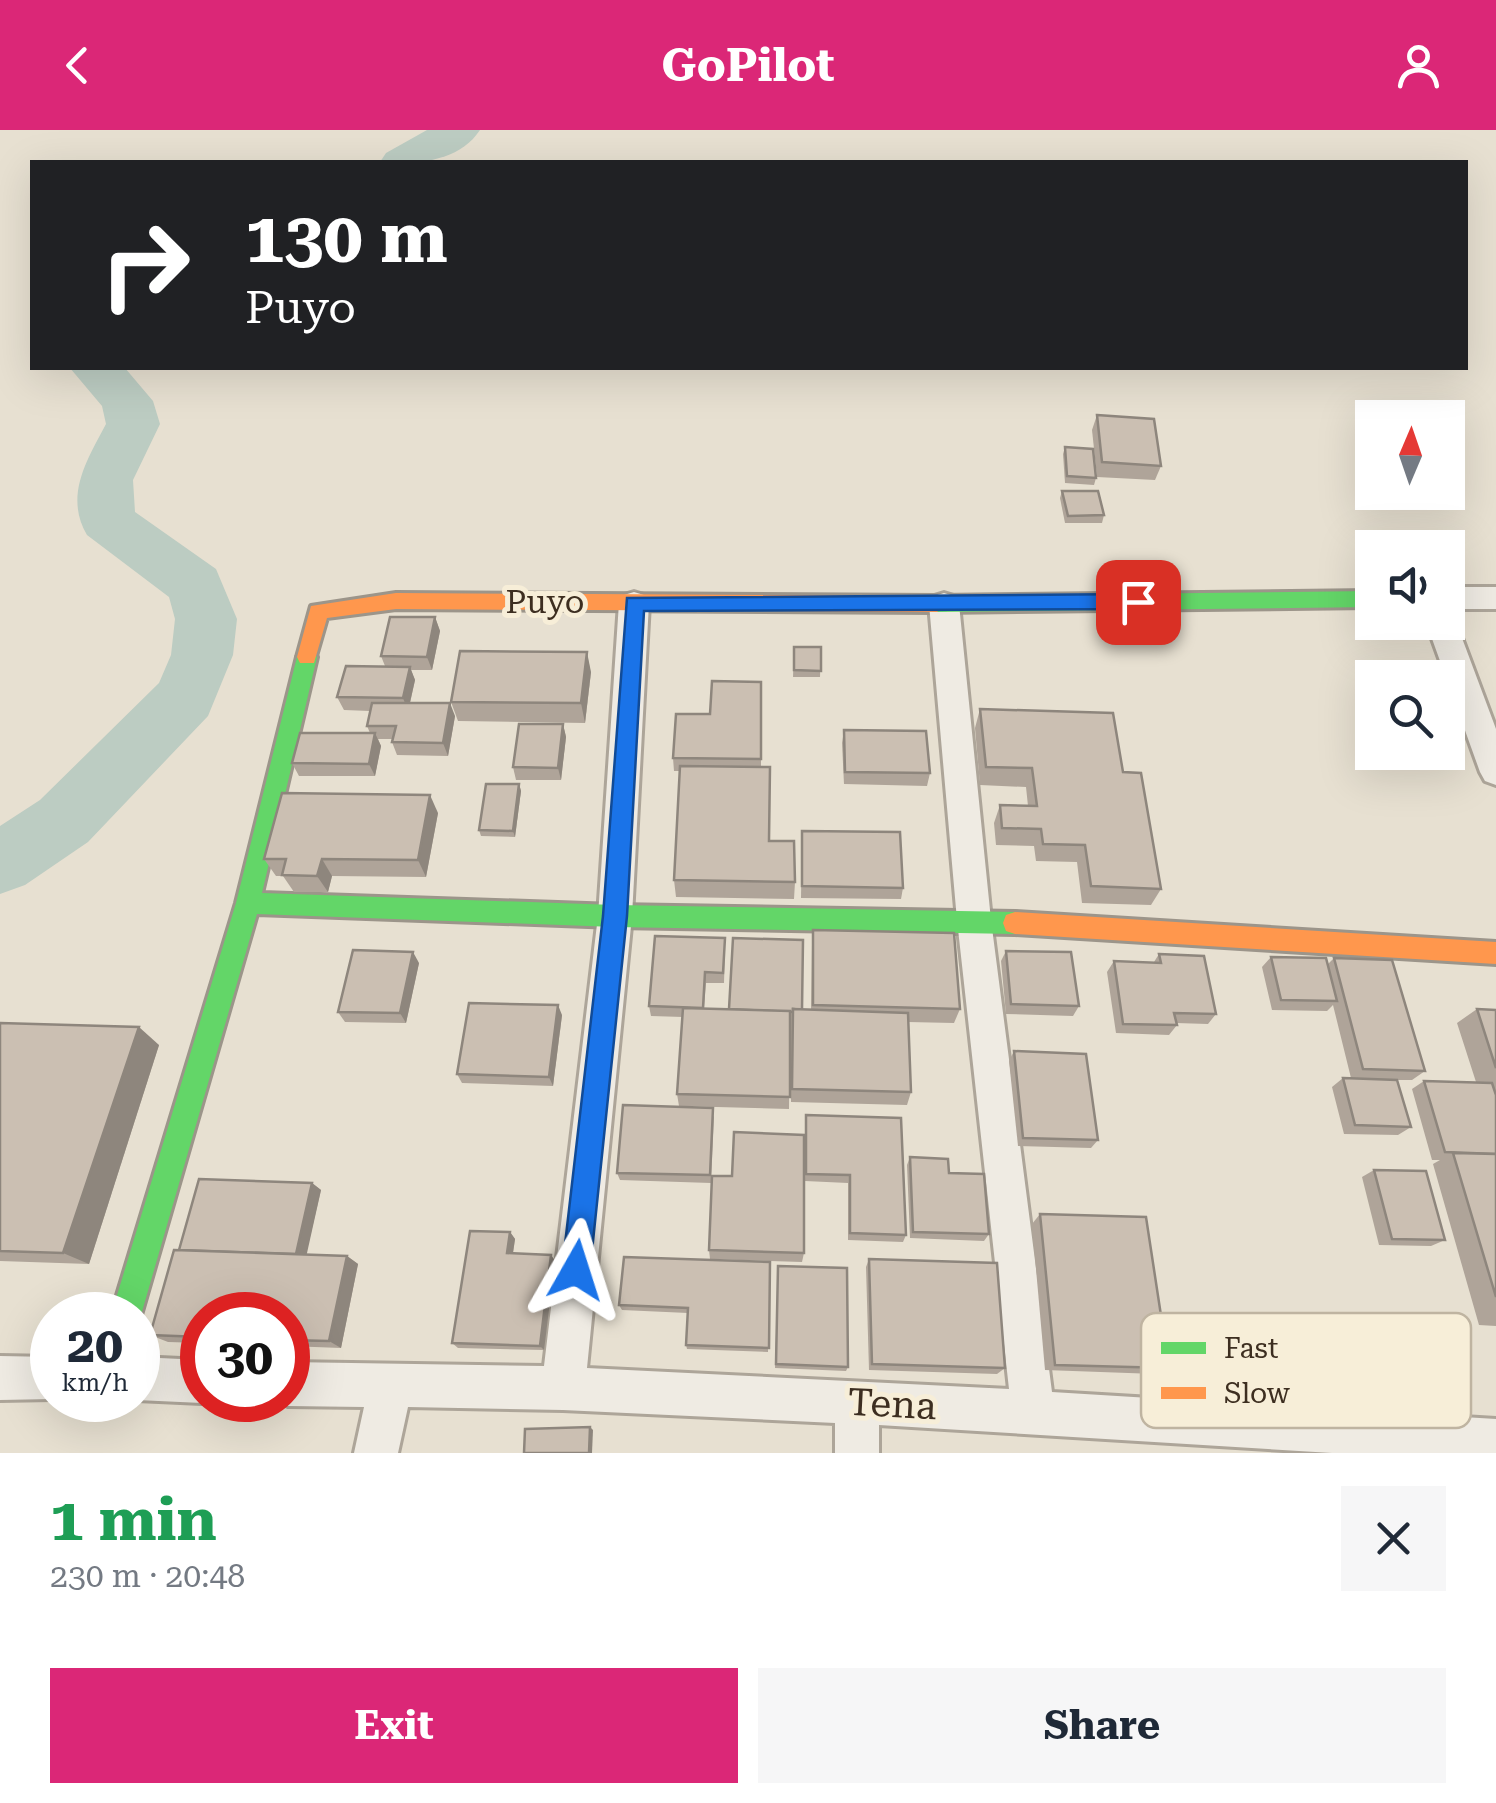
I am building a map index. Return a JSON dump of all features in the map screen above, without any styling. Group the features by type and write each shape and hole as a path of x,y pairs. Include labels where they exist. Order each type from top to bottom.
{"street":[{"path":"1465,598 1496,598"},
{"name":"Puyo","path":"248,903 318,610 396,601 944,604 1355,599"},
{"path":"563,1388 615,916 634,603"},
{"path":"944,604 974,920 1033,1413"},
{"path":"1448,640 1496,772"},
{"path":"133,1292 248,903 615,916 974,920 1496,952"},
{"path":"0,1378 30,1378"},
{"name":"Tena","path":"310,1385 563,1388 858,1402 1141,1423"},
{"path":"376,1453 390,1388"},
{"path":"857,1453 858,1402"},
{"name":"Tena","path":"1190,1428 1347,1443 1496,1441"}],"building":[{"path":"1097,415 1154,419 1161,466 1102,462"},
{"path":"1065,447 1093,449 1096,478 1067,476"},
{"path":"1062,491 1098,491 1104,515 1068,516"},
{"path":"390,617 435,617 427,657 381,656"},
{"path":"794,647 821,647 821,671 794,670"},
{"path":"460,651 587,652 581,703 451,702"},
{"path":"346,666 410,667 403,698 337,697"},
{"path":"712,681 761,682 761,759 673,758 676,714 710,714"},
{"path":"372,703 450,703 443,743 392,742 396,726 367,726"},
{"path":"980,709 1113,713 1123,772 1141,773 1161,889 1091,886 1085,845 1043,844 1041,829 1002,828 1000,805 1037,806 1032,768 986,767"},
{"path":"519,724 563,724 558,768 513,767"},
{"path":"844,730 926,731 930,773 845,772"},
{"path":"300,733 375,733 369,764 292,763"},
{"path":"680,766 770,767 769,841 794,841 795,882 674,880"},
{"path":"486,784 519,784 513,831 479,830"},
{"path":"282,793 430,795 418,860 322,859 317,876 282,875 286,859 264,859"},
{"path":"802,831 900,832 903,888 802,886"},
{"path":"813,930 954,933 960,1009 813,1005"},
{"path":"655,936 725,938 723,973 705,972 703,1008 649,1006"},
{"path":"733,938 803,940 802,1010 729,1009"},
{"path":"353,950 413,952 400,1013 338,1012"},
{"path":"1006,951 1071,952 1079,1006 1011,1004"},
{"path":"1159,954 1204,956 1216,1014 1174,1013 1177,1025 1123,1024 1114,961 1161,963"},
{"path":"1271,957 1326,958 1337,1001 1281,1000"},
{"path":"1334,958 1392,960 1425,1071 1363,1069"},
{"path":"469,1003 558,1005 549,1077 457,1074"},
{"path":"683,1008 790,1011 790,1097 677,1094"},
{"path":"793,1009 908,1013 911,1092 792,1089"},
{"path":"1477,1009 1496,1010 1496,1068"},
{"path":"0,1023 139,1027 63,1253 0,1251"},
{"path":"1014,1051 1086,1054 1098,1140 1023,1138"},
{"path":"1343,1078 1397,1080 1411,1127 1355,1125"},
{"path":"1424,1081 1492,1083 1496,1095 1496,1154 1445,1152"},
{"path":"623,1105 713,1108 710,1175 617,1173"},
{"path":"806,1115 901,1118 906,1235 850,1233 850,1175 806,1174"},
{"path":"734,1132 804,1135 804,1253 709,1250 712,1176 732,1176"},
{"path":"1453,1153 1496,1154 1496,1297"},
{"path":"910,1157 948,1159 949,1173 984,1174 989,1234 913,1232"},
{"path":"1374,1170 1426,1171 1445,1240 1392,1239"},
{"path":"199,1179 312,1183 296,1254 179,1250"},
{"path":"1040,1214 1146,1217 1161,1313 1141,1313 1141,1367 1055,1365"},
{"path":"470,1231 510,1232 507,1253 551,1255 540,1346 452,1343"},
{"path":"174,1250 347,1256 329,1341 310,1341 310,1292 180,1292 180,1336 160,1335 160,1300"},
{"path":"624,1257 770,1262 769,1348 686,1345 688,1308 619,1305"},
{"path":"869,1259 997,1263 1005,1368 872,1364"},
{"path":"778,1266 847,1268 848,1367 776,1364"},
{"path":"590,1427 589,1453 524,1453 525,1429"}],"waterway":[{"path":"406,160 459,130"},
{"path":"0,863 64,821 185,698 202,655 206,619 195,585 107,521 105,480 133,424 127,401 98,370"}],"traffic: fast":[{"path":"937,604 1355,599"},
{"path":"133,1292 248,903 307,657"},
{"path":"248,903 615,916 1015,923"}],"traffic: slow":[{"path":"307,657 318,611 396,601 937,604"},
{"path":"1015,923 1496,953"}],"route":[{"path":"576,1270 615,916 634,603 1138,602"}]}
